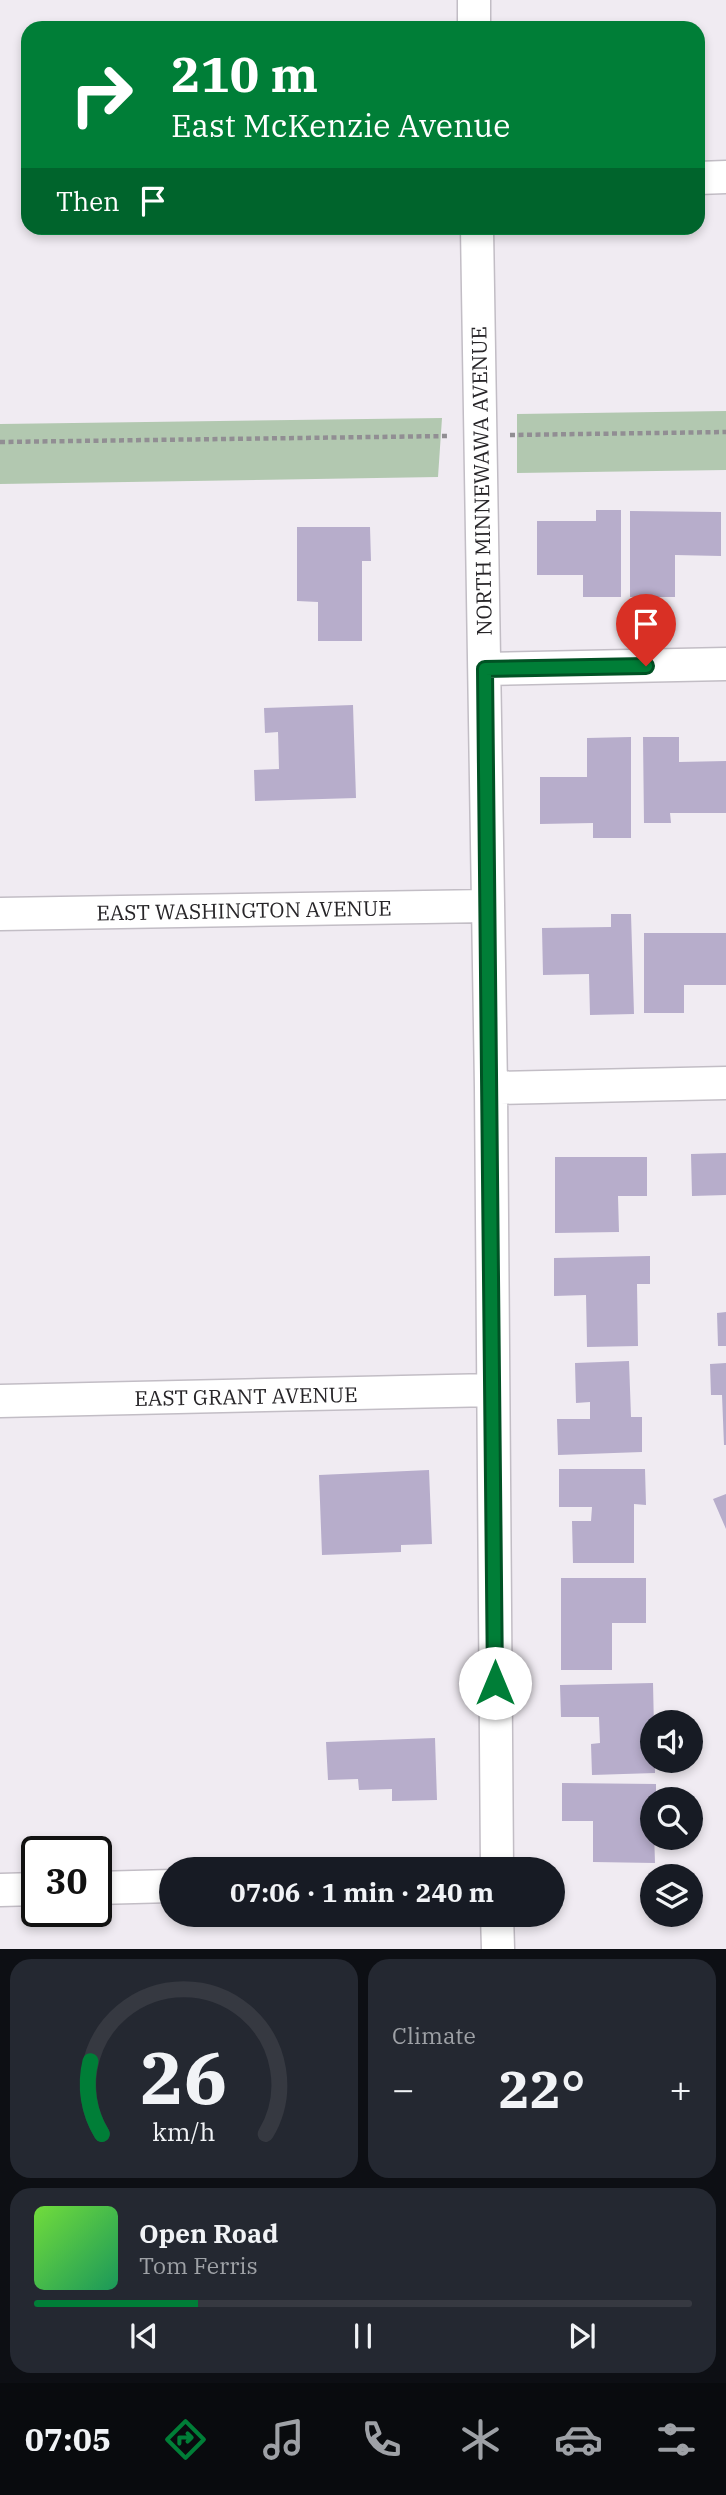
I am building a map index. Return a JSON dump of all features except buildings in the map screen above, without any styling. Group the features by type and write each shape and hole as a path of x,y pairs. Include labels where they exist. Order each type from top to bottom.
{"street":[{"path":"474,0 474,21"},
{"path":"705,178 726,177"},
{"name":"NORTH MINNEWAWA AVENUE","path":"477,235 491,1088 497,1857"},
{"path":"485,669 726,664"},
{"name":"EAST WASHINGTON AVENUE","path":"0,914 487,906"},
{"path":"491,1088 726,1083"},
{"name":"EAST GRANT AVENUE","path":"0,1401 493,1390"},
{"path":"112,1888 159,1886"},
{"path":"0,1891 21,1890"},
{"path":"497,1927 498,1949"}],"path":[{"path":"0,442 726,432"}],"green space":[{"path":"726,411 726,470 517,473 517,414"},
{"path":"442,418 438,477 0,484 0,424"}],"route":[{"path":"495,1683 485,669 646,666"}]}
